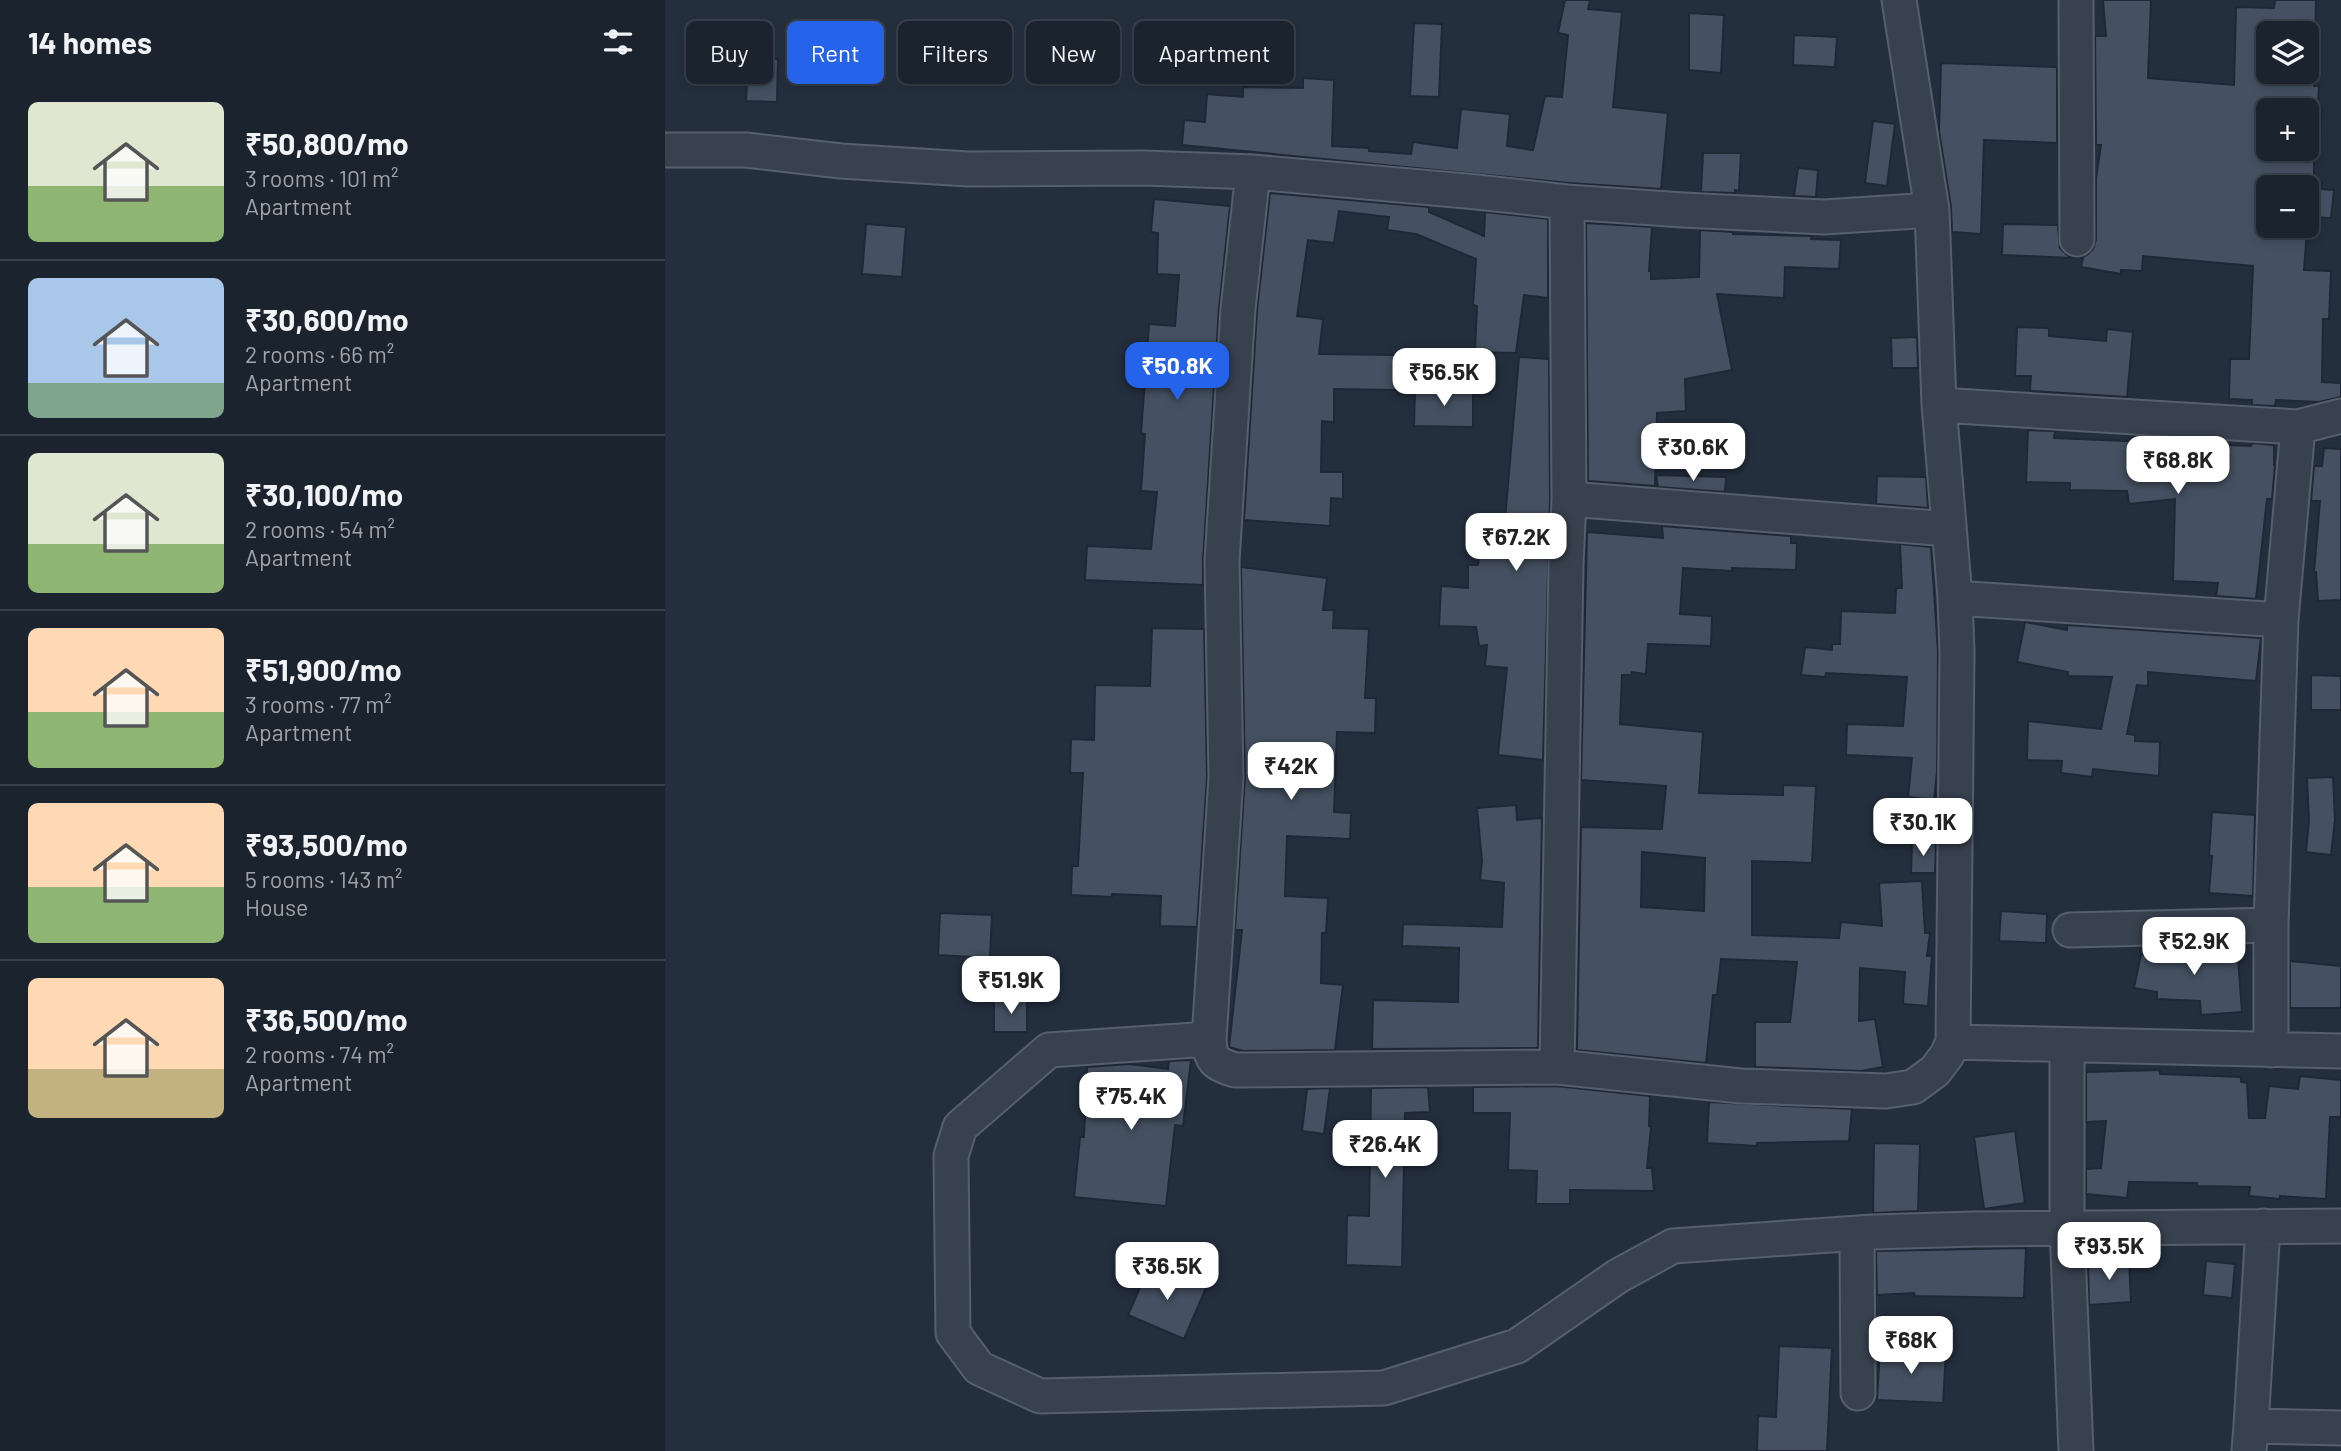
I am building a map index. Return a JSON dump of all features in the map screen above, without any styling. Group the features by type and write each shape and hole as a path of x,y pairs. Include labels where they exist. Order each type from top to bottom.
{"street":[{"path":"1253,172 1238,309 1222,561 1226,777 1209,1039 1212,1058 1220,1066 1235,1070 1557,1067 1741,1086 1887,1091 1913,1087 1935,1072 1953,1042 1957,652 1939,405 1932,210 1899,0"},
{"path":"2076,0 2077,239"},
{"path":"665,150 746,150 841,161 968,169 1144,168 1253,172 1567,202 1824,217 1932,210"},
{"path":"1557,1067 1569,499 1567,202"},
{"path":"1939,405 2298,427 2341,416"},
{"path":"2271,1050 2271,925 2281,620 2298,427"},
{"path":"1569,499 1949,529"},
{"path":"1955,598 2281,620"},
{"path":"2070,929 2271,925"},
{"path":"1209,1039 1049,1050 960,1127 951,1156 953,1333 979,1367 1040,1396 1384,1388 1517,1346 1618,1276 1673,1246 1857,1234 2067,1227 2341,1226"},
{"path":"1953,1042 2341,1051"},
{"path":"2067,1045 2067,1227 2076,1451"},
{"path":"2263,1226 2250,1439 2341,1428"},
{"path":"1857,1234 1858,1393"}],"building":[{"path":"1565,0 1590,0 1588,9 1622,12 1613,107 1668,113 1661,189 1569,183 1182,145 1184,120 1205,122 1207,94 1243,97 1243,87 1303,88 1303,78 1334,80 1332,146 1411,154 1413,142 1457,148 1461,109 1510,114 1507,146 1533,150 1545,96 1562,97 1568,35 1558,33"},
{"path":"2103,0 2151,0 2148,78 2234,85 2236,7 2274,8 2275,0 2316,0 2316,21 2256,21 2256,84 2319,86 2318,98 2256,98 2256,161 2314,161 2314,175 2256,175 2256,238 2306,238 2304,270 2331,271 2329,319 2323,319 2322,382 2341,383 2341,397 2319,402 2276,400 2275,406 2252,405 2252,400 2229,399 2230,359 2249,359 2253,266 2143,256 2142,271 2121,270 2121,274 2081,267 2083,258 2080,258 2093,249 2096,239 2096,178 2101,145 2096,145 2095,36 2106,36"},
{"path":"1689,13 1724,15 1721,73 1689,70"},
{"path":"1414,23 1442,24 1439,97 1410,96"},
{"path":"1794,35 1837,37 1835,67 1793,65"},
{"path":"773,59 778,59 777,102 746,101 747,84 773,84"},
{"path":"1941,63 2057,67 2057,143 1984,140 1981,234 1952,232 1951,207 1939,131"},
{"path":"2319,106 2322,106 2320,137"},
{"path":"1873,121 1895,124 1887,186 1865,183"},
{"path":"1703,153 1741,153 1739,191 1701,192"},
{"path":"1798,168 1818,170 1816,197 1794,196"},
{"path":"2319,183 2322,183 2321,189 2334,190 2331,218 2319,217"},
{"path":"1270,193 1429,207 1429,212 1484,236 1485,212 1548,219 1548,298 1524,295 1516,353 1475,352 1477,306 1473,305 1476,259 1416,234 1387,230 1389,217 1339,211 1334,243 1308,240 1297,316 1323,319 1319,354 1398,355 1398,390 1334,389 1334,422 1322,421 1321,472 1343,472 1343,499 1331,498 1330,526 1244,520 1257,311"},
{"path":"1154,199 1230,206 1219,308 1203,585 1085,580 1087,546 1151,549 1157,492 1141,491 1145,434 1141,433 1149,324 1175,326 1179,275 1157,274 1158,233 1151,232"},
{"path":"1586,223 1652,227 1649,271 1651,279 1699,277 1700,230 1841,240 1839,269 1785,267 1784,298 1717,294 1732,370 1685,379 1686,411 1657,413 1655,486 1588,481"},
{"path":"866,224 906,227 902,277 862,274"},
{"path":"2003,224 2058,225 2060,248 2074,258 2002,255"},
{"path":"2017,327 2049,328 2049,336 2106,341 2107,329 2133,332 2127,397 2030,391 2031,376 2015,376"},
{"path":"1917,337 1918,368 1892,368 1891,338"},
{"path":"1519,357 1549,359 1550,499 1543,760 1498,755 1507,668 1485,666 1487,645 1479,646 1476,627 1439,626 1441,586 1468,588 1468,565 1478,565 1482,530 1504,531"},
{"path":"1415,388 1473,389 1473,427 1414,426"},
{"path":"2028,430 2055,431 2054,438 2274,445 2272,499 2267,499 2256,599 2216,596 2218,583 2173,581 2175,499 2129,504 2127,491 2070,490 2070,483 2026,482"},
{"path":"2324,448 2341,449 2341,600 2318,601 2314,572 2320,501 2311,501 2314,466 2322,466"},
{"path":"1656,475 1726,477 1725,492 1658,487"},
{"path":"1877,476 1926,477 1928,508 1876,504"},
{"path":"1662,526 1791,536 1791,543 1797,543 1796,570 1732,568 1732,571 1683,568 1680,614 1712,616 1711,646 1648,644 1646,674 1632,672 1631,675 1622,675 1620,724 1703,732 1699,793 1783,795 1783,785 1816,786 1812,863 1752,861 1752,935 1839,938 1841,922 1882,926 1879,883 1922,881 1925,933 1930,933 1927,956 1932,956 1928,1006 1903,1004 1905,972 1860,968 1859,1021 1875,1019 1883,1067 1861,1071 1755,1067 1755,1022 1790,1022 1797,962 1721,959 1717,995 1713,995 1706,1063 1577,1050 1581,827 1662,829 1666,786 1581,780 1587,532 1663,538","holes":["1642,852 1705,858 1704,911 1641,907"]},
{"path":"1900,544 1931,547 1938,652 1937,772 1934,800 1908,797 1912,758 1846,755 1847,724 1903,726 1907,677 1826,673 1825,677 1801,675 1805,647 1832,650 1832,644 1840,644 1841,611 1895,613 1896,588 1902,588"},
{"path":"1241,567 1327,578 1323,610 1334,610 1333,628 1369,629 1365,698 1376,698 1375,733 1337,732 1334,812 1351,813 1350,839 1287,836 1285,896 1328,898 1326,933 1322,933 1321,983 1343,985 1335,1050 1243,1051 1229,1047 1242,930 1235,930 1245,777"},
{"path":"2025,622 2067,630 2067,625 2261,638 2256,681 2148,672 2148,686 2137,685 2127,734 2135,735 2135,741 2160,742 2159,776 2093,769 2092,777 2061,773 2062,761 2027,760 2028,721 2101,729 2112,677 2068,676 2068,672 2017,662"},
{"path":"1152,628 1204,629 1207,777 1197,927 1160,926 1161,896 1071,895 1072,866 1078,866 1083,773 1070,773 1071,739 1094,740 1095,685 1150,686"},
{"path":"2311,675 2341,676 2341,710 2311,710"},
{"path":"2333,777 2335,820 2331,855 2306,852 2309,821 2307,778"},
{"path":"1878,803 1909,804 1907,838 1877,837"},
{"path":"1516,805 1517,820 1542,818 1538,1048 1372,1049 1373,1000 1458,1002 1459,948 1402,946 1403,924 1502,927 1504,883 1480,880 1482,861 1477,808"},
{"path":"2212,812 2255,815 2253,896 2209,893"},
{"path":"1912,843 1936,843 1935,873 1911,873"},
{"path":"2001,911 2047,914 2046,943 1999,941"},
{"path":"940,913 992,915 990,958 938,955"},
{"path":"2237,945 2242,1012 2201,1015 2200,1001 2157,999 2157,992 2134,988 2141,954 2159,957 2159,948 2191,949"},
{"path":"2290,961 2341,966 2341,1008 2290,1008"},
{"path":"994,1001 1027,1001 1027,1032 994,1032"},
{"path":"1191,1060 1183,1126 1175,1125 1166,1206 1074,1197 1080,1137 1084,1137 1087,1067 1129,1064 1168,1069 1169,1061"},
{"path":"2160,1070 2160,1074 2241,1077 2241,1082 2247,1083 2249,1118 2265,1118 2269,1086 2298,1089 2300,1076 2341,1080 2341,1117 2330,1117 2326,1199 2249,1196 2250,1187 2197,1186 2197,1183 2129,1182 2127,1198 2086,1194 2086,1169 2101,1168 2106,1121 2086,1122 2086,1072"},
{"path":"1556,1086 1650,1096 1651,1127 1647,1168 1652,1168 1654,1191 1570,1190 1570,1204 1536,1204 1537,1171 1508,1170 1510,1113 1473,1113 1473,1087"},
{"path":"1428,1087 1430,1112 1405,1113 1402,1267 1346,1265 1347,1215 1369,1216 1371,1088"},
{"path":"1330,1088 1324,1134 1302,1131 1307,1089"},
{"path":"1709,1102 1852,1109 1849,1141 1757,1143 1757,1146 1707,1143"},
{"path":"2015,1131 2025,1203 1984,1209 1974,1137"},
{"path":"1874,1143 1920,1144 1918,1211 1873,1213"},
{"path":"2026,1248 2024,1298 1915,1296 1914,1293 1877,1295 1876,1251"},
{"path":"2129,1260 2131,1302 2089,1305 2088,1262"},
{"path":"2206,1261 2235,1264 2232,1298 2203,1295"},
{"path":"1150,1264 1206,1288 1184,1339 1128,1315"},
{"path":"1779,1346 1832,1348 1827,1451 1757,1451 1758,1416 1776,1417"},
{"path":"1880,1348 1946,1352 1943,1403 1877,1400"}]}
